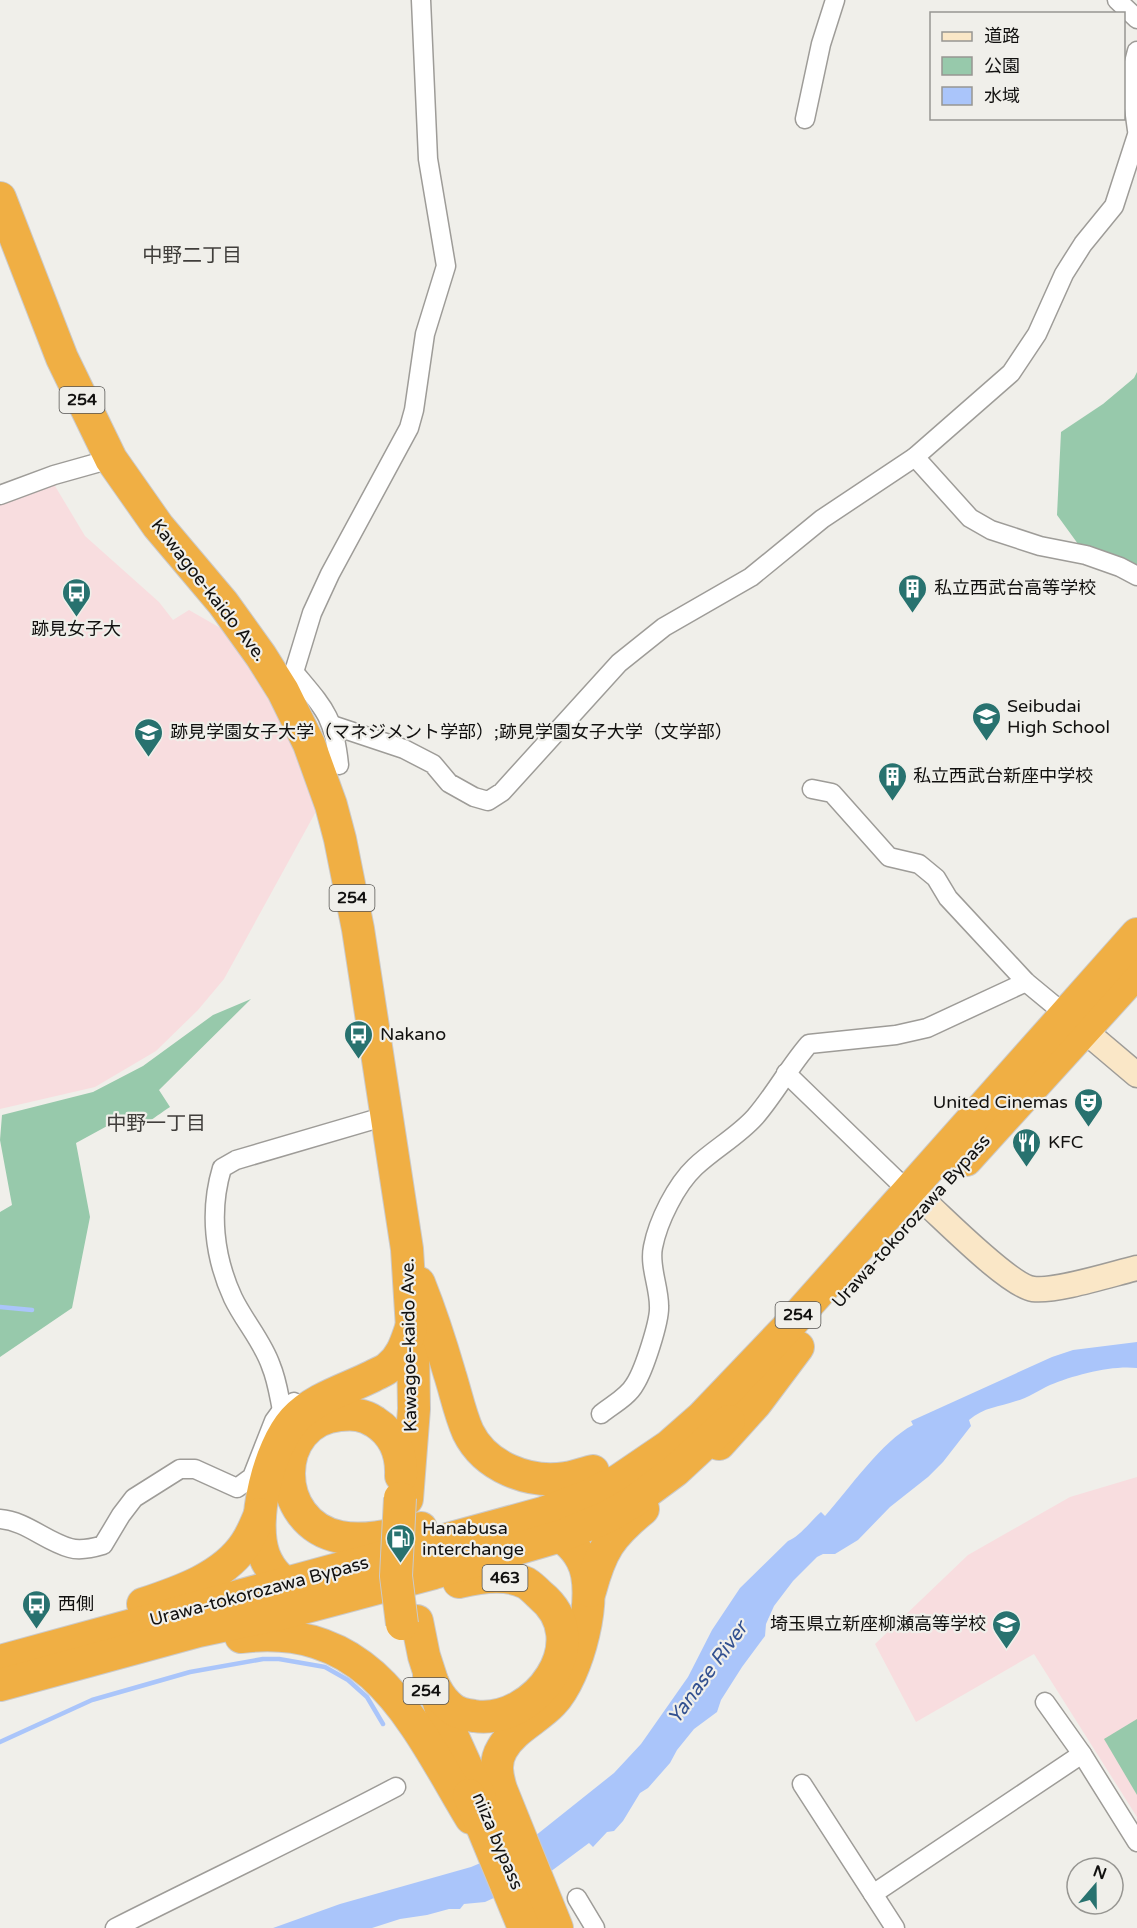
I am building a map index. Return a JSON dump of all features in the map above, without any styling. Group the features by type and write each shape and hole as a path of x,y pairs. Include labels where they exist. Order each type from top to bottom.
{"highway":[{"name":"Kawagoe-kaido Ave.","path":"0,198 62,358 111,459 158,526 223,603 261,656 288,682 325,734 331,805 349,878 410,1257 422,1374 407,1499"},
{"name":"Urawa-tokorozawa Bypass","path":"0,1660 543,1513 588,1496 619,1480 669,1446 702,1417 918,1198 1076,1023 1137,934"},
{"name":"Urawa-tokorozawa Bypass","path":"1076,1023 1137,972"},
{"name":"Urawa-tokorozawa Bypass","path":"12,1682 198,1631 280,1614 434,1573 561,1536 607,1517 633,1502 675,1470 724,1426 798,1347 918,1198"},
{"name":"Kawagoe-kaido Ave.","path":"410,1257 414,1409 407,1499 411,1572 409,1622 416,1659 427,1694 456,1756"},
{"path":"410,1257 441,1346 458,1405 469,1434 479,1448 494,1461 520,1475 554,1479 568,1478 593,1471"},
{"path":"0,1652 168,1596 221,1569 246,1544 260,1512 270,1467 280,1441 293,1421 306,1410 332,1395 389,1368 406,1344 412,1324"},
{"name":"254","path":"589,1594 597,1564 607,1544 622,1527 680,1480 725,1438 756,1403 798,1347"},
{"path":"407,1499 399,1453 392,1438 385,1428 368,1418 355,1414 332,1416 312,1425 297,1441 290,1464 289,1483 293,1502 305,1519 321,1530 339,1537 363,1539 451,1521 547,1495 635,1449 746,1371"},
{"path":"260,1512 260,1537 264,1555 285,1584 304,1594 336,1593 378,1581 434,1573"},
{"path":"368,1562 416,1556 517,1527 531,1526 546,1529 561,1536 570,1543 582,1560 588,1574 589,1594 581,1645 573,1669 552,1703 508,1740 477,1796"},
{"name":"463","path":"225,1640 314,1617 357,1609 473,1578 500,1577 525,1582 548,1601 561,1623 564,1645 557,1668 544,1687 510,1712 492,1717 479,1717 450,1708"},
{"name":"Kawagoe-kaido Ave.","path":"409,1622 456,1756"},
{"path":"409,1622 413,1670 424,1704 477,1796"},
{"path":"12,1682 249,1636 287,1636 311,1641 337,1649 362,1665 382,1683 402,1707 438,1761 477,1796"},
{"path":"429,1675 450,1708 477,1796"},
{"name":"254","path":"456,1756 477,1796"},
{"name":"niiza bypass","path":"477,1796 541,1921"}],"street":[{"path":"288,682 312,613 330,574 409,428 414,410 425,334 446,266 428,159 421,0"},
{"path":"805,119 821,44 836,0"},
{"path":"1117,0 1137,19"},
{"path":"1137,51 1130,78 1137,130"},
{"path":"325,734 404,749 433,764 449,783 474,797 488,801 502,792 619,663 664,627 751,576 822,519 915,457 1011,373 1037,334 1064,274 1083,244 1114,206 1137,135"},
{"path":"915,457 970,518 991,530 1040,546 1086,555 1120,567 1137,576"},
{"path":"0,495 54,475 111,459"},
{"path":"325,734 339,765"},
{"path":"812,789 832,793 889,856 919,864 936,878 948,897 1026,982 1137,1075"},
{"path":"601,1414 625,1396 635,1385 651,1342 659,1307 652,1248 666,1210 683,1181 694,1168 754,1118 809,1044 896,1035 927,1028 1026,982"},
{"path":"786,1073 918,1198 1012,1280 1033,1289 1070,1284 1137,1268"},
{"path":"282,1410 271,1365 233,1298 220,1265 214,1209 216,1188 222,1168 236,1161 386,1116"},
{"path":"0,1519 13,1520 71,1549 103,1545 134,1498 180,1469 195,1469 237,1488 252,1477 264,1441 273,1421 282,1410 310,1390 364,1366"},
{"path":"1045,1702 1082,1754 1137,1842"},
{"path":"873,1894 1082,1754"},
{"path":"802,1784 895,1928"},
{"path":"301,1838 396,1787"},
{"path":"115,1928 253,1858 301,1838 366,1818"},
{"path":"541,1921 596,1928"}],"shaded area":[{"name":"跡見学園女子大学（マネジメント学部）;跡見学園女子大学（文学部）","path":"52,481 85,536 159,602 173,620 189,610 236,637 277,708 319,806 224,979 198,1010 156,1051 95,1087 0,1109 0,500"},
{"name":"埼玉県立新座柳瀬高等学校","path":"1137,1477 1137,1817 1034,1654 916,1722 875,1644 968,1555 1070,1497"}],"green space":[{"path":"1137,372 1137,576 1086,555 1057,515 1061,432 1103,404 1134,378"},
{"path":"251,999 159,1090 170,1107 142,1125 128,1128 109,1125 76,1143 90,1217 72,1308 0,1357 0,1212 12,1205 0,1140 2,1115 93,1092 143,1066 213,1015"},
{"path":"1137,1719 1137,1795 1104,1739"}],"water":[{"name":"Yanase River","path":"1137,1342 1137,1368 1105,1369 1070,1378 1025,1398 986,1410 969,1420 971,1426 928,1477 890,1507 858,1540 835,1554 823,1554 817,1557 793,1581 774,1606 766,1624 765,1636 721,1700 717,1712 694,1729 670,1763 648,1788 640,1793 623,1821 614,1831 607,1832 593,1847 589,1843 550,1872 485,1902 464,1904 460,1909 449,1909 400,1919 372,1928 273,1928 340,1904 471,1867 509,1851 535,1836 614,1773 641,1744 688,1677 712,1630 740,1588 821,1512 825,1516 866,1466 901,1432 913,1425 911,1421 1052,1357 1073,1350"}],"waterway":[{"path":"0,1307 32,1310"},
{"path":"0,1742 92,1700 190,1672 263,1659 279,1659 325,1667 348,1680 367,1697 383,1724"}],"place":[{"name":"私立西武台高等学校","path":"913,614"},
{"name":"跡見女子大","path":"76,618"},
{"name":"Seibudai High School","path":"986,742"},
{"name":"跡見学園女子大学（マネジメント学部）;跡見学園女子大学（文学部）","path":"149,758"},
{"name":"私立西武台新座中学校","path":"892,802"},
{"name":"Nakano","path":"359,1060"},
{"name":"United Cinemas","path":"1089,1128"},
{"name":"KFC","path":"1027,1168"},
{"name":"Hanabusa interchange","path":"401,1564"},
{"name":"西側","path":"37,1630"},
{"name":"埼玉県立新座柳瀬高等学校","path":"1007,1650"}],"district":[{"name":"中野二丁目","path":"192,256"},
{"name":"中野一丁目","path":"156,1124"}]}
